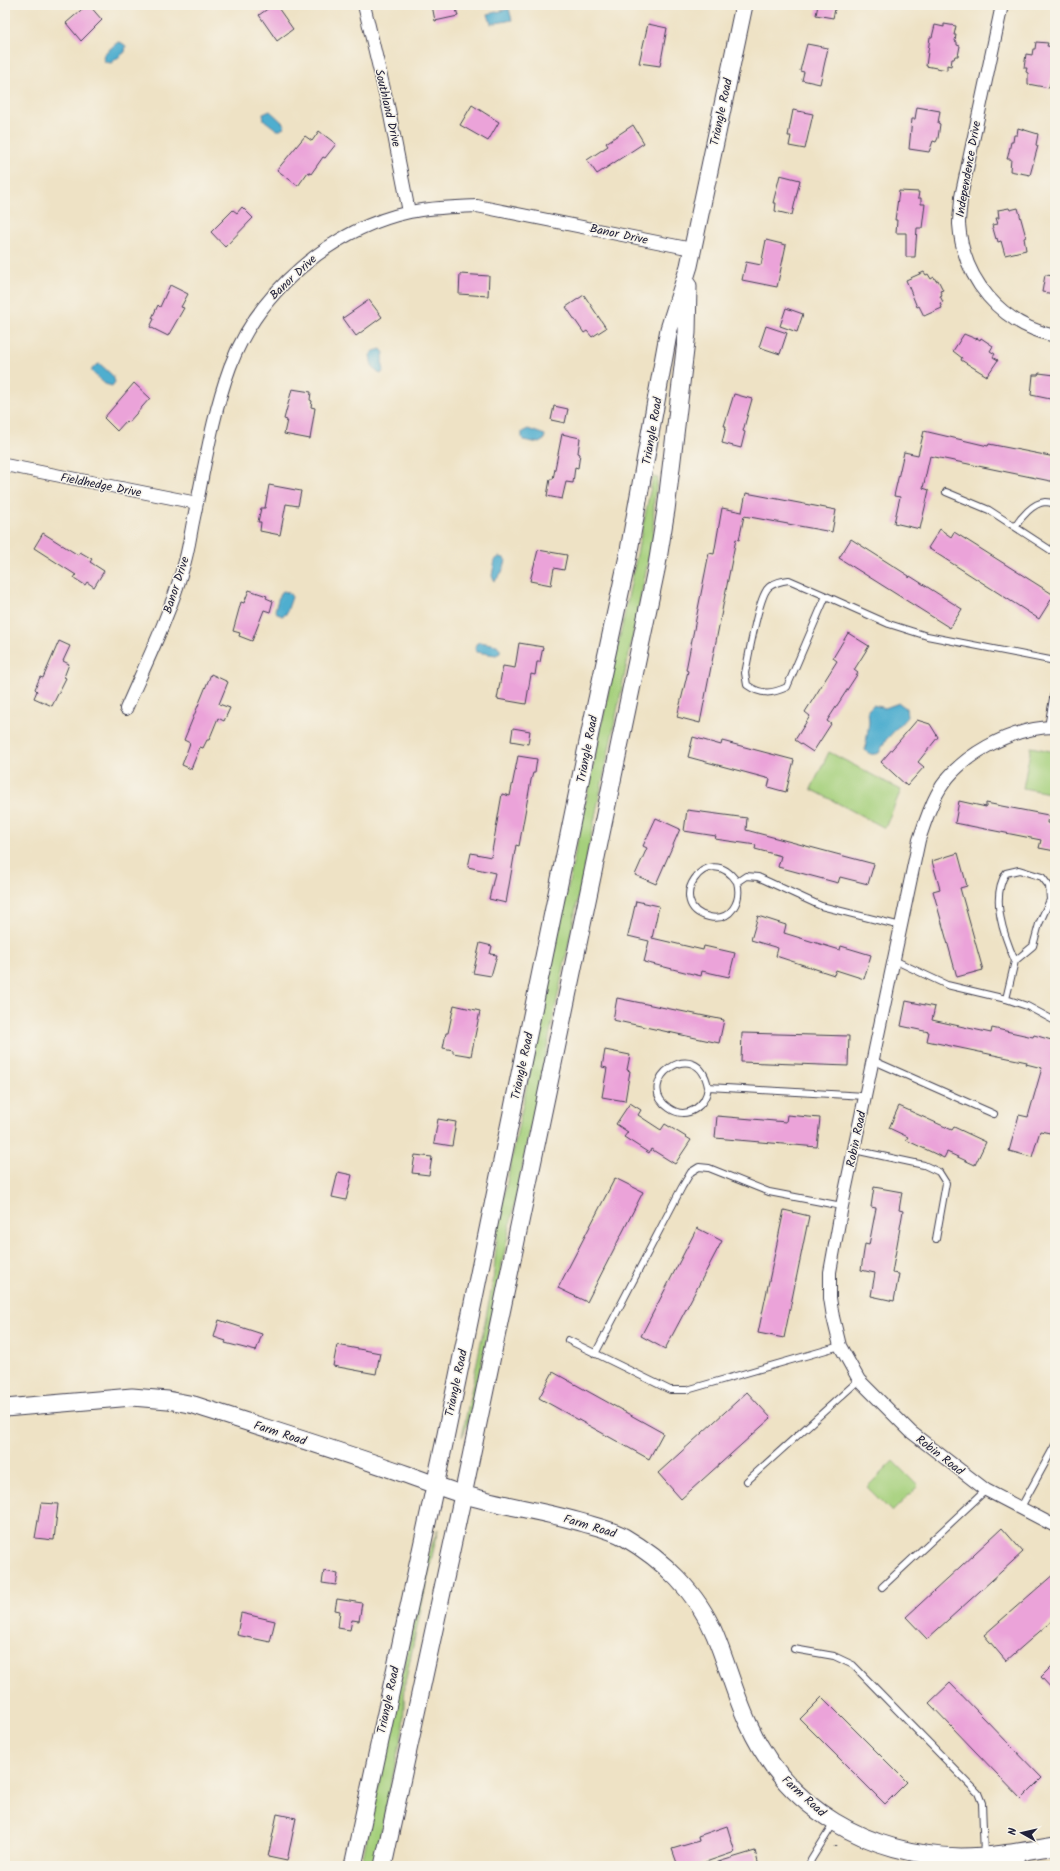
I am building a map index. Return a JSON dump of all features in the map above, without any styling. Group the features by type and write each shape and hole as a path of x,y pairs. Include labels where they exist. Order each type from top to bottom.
{"street":[{"name":"Southland Drive","path":"364,5 389,110 409,212"},
{"name":"Triangle Road","path":"353,1866 435,1485 628,556 670,329 689,266 744,5"},
{"name":"Independence Drive","path":"1002,5 961,197 959,223 961,239 964,256 972,274 983,291 995,305 1014,320 1037,331 1055,336"},
{"name":"Banor Drive","path":"126,709 168,611 181,574 219,404 230,366 250,327 267,301 281,286 325,248 370,224 409,212 444,207 477,206 692,249"},
{"name":"Triangle Road","path":"383,1866 463,1494 656,565 666,510 687,333 689,266"},
{"name":"Fieldhedge Drive","path":"5,465 197,503"},
{"name":"Robin Road","path":"1052,727 1008,737 988,746 952,774 937,793 918,840 842,1206 830,1272 830,1298 840,1346 859,1380 911,1432 986,1490 1055,1526"},
{"name":"Farm Road","path":"5,1408 132,1397 187,1404 463,1494 569,1518 622,1536 654,1556 669,1569 697,1602 714,1632 747,1722 758,1744 774,1768 790,1787 810,1806 834,1823 856,1835 900,1850 929,1855 984,1856 1017,1859 1055,1846"}],"lane":[{"path":"946,492 989,510 1055,553"},
{"path":"1015,527 1019,520 1036,505 1045,502 1055,504"},
{"path":"826,596 786,687 776,692 765,693 756,691 747,685 746,673 762,599 768,587 778,582 789,580 826,596 889,624 927,636 1055,661"},
{"path":"1052,727 1055,688"},
{"path":"718,868 732,875 736,882 739,890 738,899 735,906 729,913 721,917 712,918 704,916 697,911 692,904 689,889 696,875 703,870 718,868"},
{"path":"1006,999 1015,961 1006,939 998,895 1001,881 1006,873 1019,870 1042,877 1049,886 1050,900 1039,924 1033,946 1015,961"},
{"path":"736,882 746,876 758,877 821,906 901,926"},
{"path":"894,960 947,985 1006,999 1027,1006 1055,1021"},
{"path":"872,1060 994,1114"},
{"path":"683,1062 698,1067 707,1079 708,1087 704,1102 698,1108 683,1112 671,1109 662,1102 658,1086 663,1072 669,1067 683,1062"},
{"path":"708,1087 865,1096"},
{"path":"854,1150 924,1165 938,1172 946,1183 936,1239"},
{"path":"595,1354 682,1187 691,1172 699,1167 709,1168 769,1192 842,1206"},
{"path":"568,1340 670,1390 687,1390 840,1346"},
{"path":"746,1481 859,1380"},
{"path":"1020,1509 1055,1446"},
{"path":"882,1587 986,1490"},
{"path":"794,1649 834,1656 853,1665 978,1793 982,1803 984,1856"},
{"path":"809,1866 811,1860 834,1823"}],"green space":[{"path":"653,477 658,478 654,500 653,538 470,1418 462,1437 493,1282 498,1225"},
{"path":"1031,747 1055,752 1055,794 1023,788"},
{"path":"829,752 901,790 885,828 811,789"},
{"path":"893,1461 918,1486 892,1512 867,1487"},
{"path":"438,1529 405,1683 403,1728 374,1866 361,1866 428,1556"}],"water":[{"path":"509,9 512,20 491,24 488,14"},
{"path":"118,42 126,46 125,52 111,63 105,62 103,58 104,54"},
{"path":"270,111 285,126 281,130 277,130 264,120 263,114"},
{"path":"381,349 384,353 382,362 384,370 381,374 374,369 370,355 374,351"},
{"path":"100,364 113,376 115,382 112,386 105,384 92,372 92,369 96,365"},
{"path":"528,429 545,435 544,440 539,443 523,440 522,432"},
{"path":"499,557 504,558 506,561 502,572 495,581 492,576 495,560"},
{"path":"284,591 289,593 292,597 286,614 282,616 275,610 280,593"},
{"path":"479,642 497,645 500,649 500,653 496,655 477,652 475,649 476,644"},
{"path":"899,703 906,708 907,717 885,741 879,753 868,753 865,750 869,722 868,710 873,705 885,708"}],"building":[{"path":"87,5 89,5 102,20 81,41 66,23"},
{"path":"273,5 276,5 293,29 277,41 259,15"},
{"path":"432,5 455,5 458,16 435,21"},
{"path":"818,5 836,5 833,18 816,15"},
{"path":"648,24 667,28 660,66 639,63"},
{"path":"944,24 956,26 954,35 956,35 955,41 957,42 957,45 960,46 958,56 955,56 954,59 952,59 951,66 947,65 947,70 926,66 930,37 932,37 935,25 944,27"},
{"path":"1036,42 1048,43 1047,46 1055,47 1055,63 1049,88 1028,84 1028,73 1026,72 1027,68 1024,68 1026,54 1032,55"},
{"path":"807,44 828,48 820,84 802,80 804,72 800,71"},
{"path":"472,105 499,122 488,141 460,125"},
{"path":"917,107 940,111 938,138 936,142 933,141 929,152 909,149 912,119 915,119"},
{"path":"793,110 813,114 805,149 789,146 791,136 788,136"},
{"path":"633,125 644,143 597,174 587,160 608,146 606,143"},
{"path":"1018,128 1038,134 1036,145 1038,146 1030,175 1010,171 1011,159 1007,159 1011,142 1013,142 1014,135 1017,135"},
{"path":"319,131 336,144 325,158 323,157 311,174 308,172 298,186 277,170 305,136 312,141"},
{"path":"780,175 800,180 792,215 775,211 776,203 773,203"},
{"path":"899,191 919,192 918,198 921,198 921,204 925,204 922,228 917,228 915,257 906,257 906,233 896,233 897,220 895,220"},
{"path":"242,207 253,218 225,247 211,232 233,210 237,213"},
{"path":"1009,208 1010,210 1018,208 1026,237 1024,238 1026,250 1005,255 1001,241 998,242 997,238 996,239 992,225 998,224 996,218 999,218 998,210"},
{"path":"766,240 786,245 777,287 742,280 746,262 761,265"},
{"path":"924,272 926,275 928,274 931,279 934,277 936,281 938,280 943,290 940,291 942,295 940,296 943,302 940,303 942,308 924,316 919,306 917,307 906,280"},
{"path":"460,274 489,276 488,296 459,294"},
{"path":"1045,275 1055,276 1055,294 1042,292"},
{"path":"170,285 188,294 181,307 184,308 168,336 150,327 158,305 160,307"},
{"path":"584,295 606,328 592,337 587,331 584,333 566,307"},
{"path":"369,300 382,317 356,336 343,318"},
{"path":"786,308 803,314 797,332 780,326"},
{"path":"766,326 787,333 780,354 759,347"},
{"path":"964,334 980,340 981,338 993,346 990,351 995,354 993,357 998,360 987,376 961,360 962,358 953,351"},
{"path":"1039,373 1055,375 1055,400 1031,395 1033,375 1038,375"},
{"path":"134,383 150,398 128,423 126,421 117,431 104,418"},
{"path":"292,389 311,392 311,407 315,408 310,439 284,434 287,420 284,419"},
{"path":"734,394 752,399 743,431 745,432 741,448 722,443 726,426 724,426"},
{"path":"554,406 568,409 565,423 551,420"},
{"path":"924,431 988,446 989,444 1055,457 1055,482 930,456 923,488 929,490 920,529 894,523 900,497 894,496 904,452 918,455"},
{"path":"562,434 580,438 578,453 580,454 578,468 575,467 573,483 566,482 562,499 547,496 550,479 553,479"},
{"path":"269,485 301,491 298,506 286,504 280,535 260,531 261,522 258,522 261,508 265,508"},
{"path":"746,493 836,510 832,532 744,516 739,540 736,539 700,723 677,717 688,671 686,670 709,553 714,554 722,508 742,512"},
{"path":"940,529 951,537 954,532 1054,595 1039,619 928,548"},
{"path":"43,533 78,555 80,552 92,559 90,562 104,571 94,587 87,582 85,585 74,578 76,575 34,548"},
{"path":"851,539 909,576 909,578 910,576 962,609 950,628 839,558"},
{"path":"538,550 567,555 564,570 554,568 551,585 530,581"},
{"path":"249,590 267,596 266,598 273,601 270,612 264,610 252,641 239,636 240,633 233,631 241,602 244,603"},
{"path":"848,633 869,646 854,670 858,673 827,721 831,724 813,752 795,740 810,716 805,712 837,661 833,658"},
{"path":"59,641 70,646 63,661 69,664 64,677 66,678 52,706 34,698 37,691 35,689 40,677 43,678"},
{"path":"519,643 543,647 540,662 537,662 535,675 531,674 526,704 497,699 503,666 515,668"},
{"path":"211,674 228,682 219,704 230,708 224,721 218,718 209,740 207,740 203,748 200,747 191,769 182,765 190,743 184,740"},
{"path":"917,720 930,724 938,737 918,762 924,767 907,786 881,762"},
{"path":"513,728 530,731 528,744 511,741"},
{"path":"693,737 721,745 722,741 794,760 786,792 768,787 770,779 688,757"},
{"path":"518,756 537,759 535,773 533,773 531,780 519,846 516,845 506,903 489,899 495,873 468,867 471,853 491,857 502,794 510,796"},
{"path":"959,801 986,807 986,803 1048,815 1047,823 1055,824 1055,851 1039,848 1041,840 955,823"},
{"path":"687,810 747,818 746,830 874,864 868,884 840,877 838,883 778,867 781,856 755,849 756,845 715,839 716,836 684,831"},
{"path":"656,818 680,829 656,884 635,875 647,848 643,846"},
{"path":"958,853 967,886 960,888 983,970 957,977 933,891 940,889 932,861"},
{"path":"636,901 659,906 652,938 703,950 704,946 735,953 729,977 702,971 701,976 644,962 649,941 628,936"},
{"path":"758,916 786,925 784,933 840,950 841,946 871,955 864,979 836,970 834,975 776,956 778,948 751,940"},
{"path":"480,943 492,946 490,954 497,955 491,976 473,973"},
{"path":"617,998 724,1020 719,1043 613,1020"},
{"path":"906,1001 935,1007 932,1020 991,1033 992,1028 1033,1037 1034,1035 1055,1041 1055,1114 1050,1133 1040,1131 1032,1157 1009,1151 1019,1115 1028,1117 1042,1068 1026,1064 1027,1062 927,1041 929,1032 901,1026"},
{"path":"454,1005 480,1011 471,1056 453,1053 453,1050 443,1048"},
{"path":"742,1033 849,1036 848,1066 741,1062"},
{"path":"605,1050 630,1055 627,1070 630,1071 625,1101 602,1097 607,1068 602,1067"},
{"path":"630,1103 641,1110 638,1115 661,1130 665,1124 691,1140 675,1164 651,1149 649,1153 624,1137 628,1132 616,1124"},
{"path":"899,1106 952,1130 954,1127 986,1142 975,1165 947,1152 944,1158 906,1140 908,1137 889,1128"},
{"path":"787,1115 820,1118 817,1147 715,1138 717,1116 786,1122"},
{"path":"438,1119 456,1122 452,1146 434,1143"},
{"path":"415,1155 432,1157 429,1175 412,1173"},
{"path":"338,1172 352,1175 346,1200 332,1197"},
{"path":"615,1178 643,1192 587,1302 558,1288"},
{"path":"874,1187 902,1192 899,1210 903,1211 892,1273 899,1274 894,1301 871,1296 875,1273 861,1270 865,1244 869,1245 876,1208 871,1207"},
{"path":"784,1210 809,1216 784,1338 758,1333"},
{"path":"697,1228 722,1241 665,1349 641,1336"},
{"path":"219,1320 262,1334 256,1351 225,1343 226,1341 214,1337"},
{"path":"337,1345 380,1353 376,1374 333,1366"},
{"path":"553,1372 663,1433 649,1459 539,1398"},
{"path":"747,1392 771,1418 681,1499 658,1473"},
{"path":"41,1503 58,1504 54,1540 35,1538"},
{"path":"1002,1528 1023,1552 927,1639 906,1617"},
{"path":"324,1571 338,1574 336,1585 322,1583"},
{"path":"1055,1573 1055,1618 1006,1661 984,1635"},
{"path":"337,1599 362,1603 359,1621 352,1620 350,1630 338,1628 340,1611 335,1610"},
{"path":"241,1613 275,1621 270,1642 237,1635"},
{"path":"1055,1663 1055,1692 1041,1677"},
{"path":"950,1683 1042,1778 1021,1799 929,1703"},
{"path":"822,1697 907,1782 885,1804 800,1719"},
{"path":"277,1814 296,1818 287,1861 268,1857"},
{"path":"727,1826 735,1852 694,1866 678,1866 672,1849 699,1841 698,1836"},
{"path":"755,1851 759,1866 716,1866 715,1863"}]}
